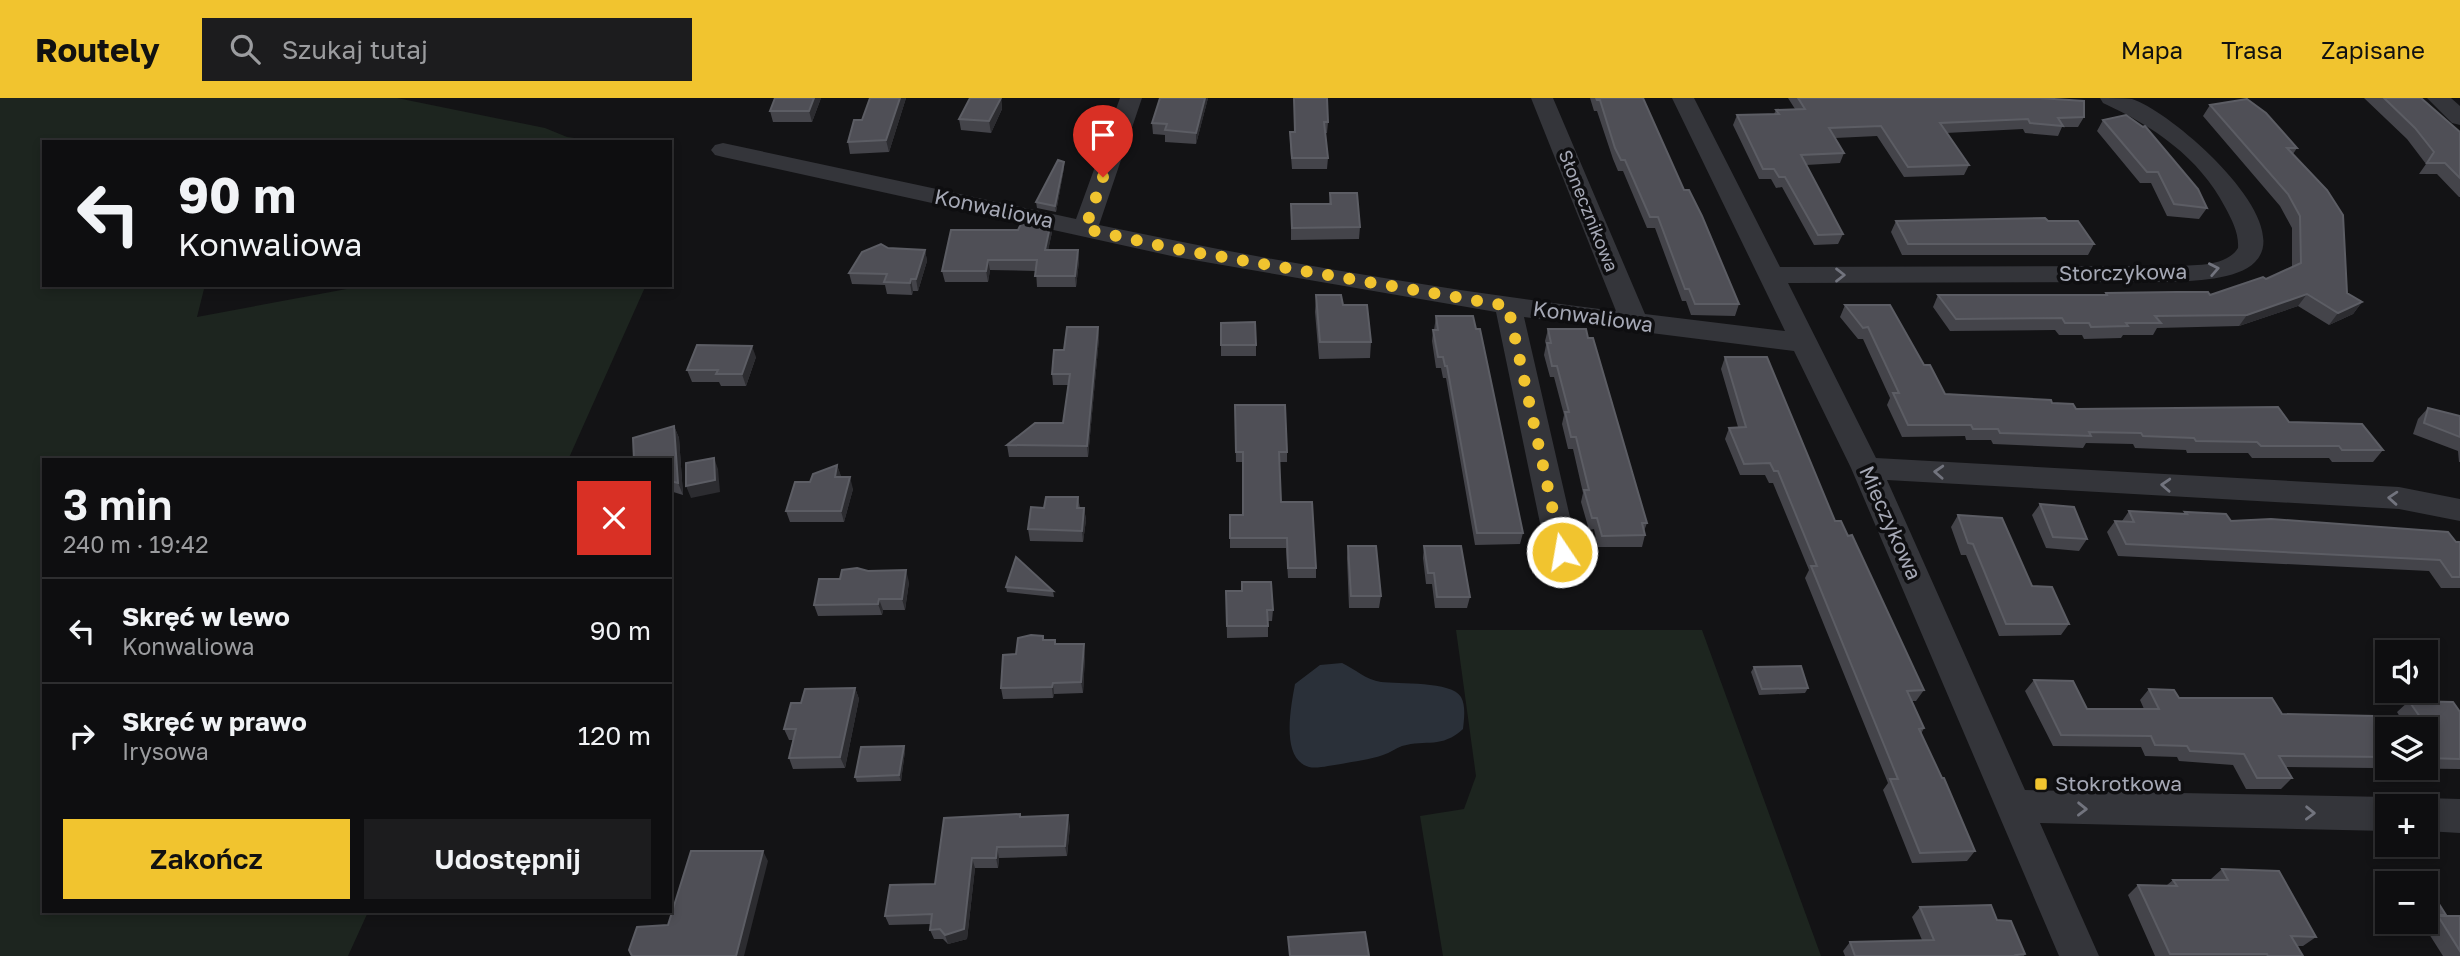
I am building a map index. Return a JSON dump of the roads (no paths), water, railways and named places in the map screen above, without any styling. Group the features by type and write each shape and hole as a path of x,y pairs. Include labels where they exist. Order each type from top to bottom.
{"street":[{"path":"1085,229 1130,98"},
{"name":"Słonecznikowa","path":"1542,98 1635,323"},
{"name":"Mieczykowa","path":"1683,98 1866,468 2079,956"},
{"name":"Storczykowa","path":"1771,275 2168,274 2229,266 2247,256 2251,250 2247,225 2231,192 2213,168 2162,124 2111,98"},
{"path":"2438,98 2460,118"},
{"name":"Konwaliowa","path":"723,150 1176,249 1508,306 1806,343"},
{"path":"1508,306 1562,552"},
{"path":"1866,468 2399,498 2460,510"},
{"path":"2014,806 2375,814"},
{"path":"2438,815 2460,816"}],"place":[{"name":"Stokrotkowa","path":"2041,784"}]}
